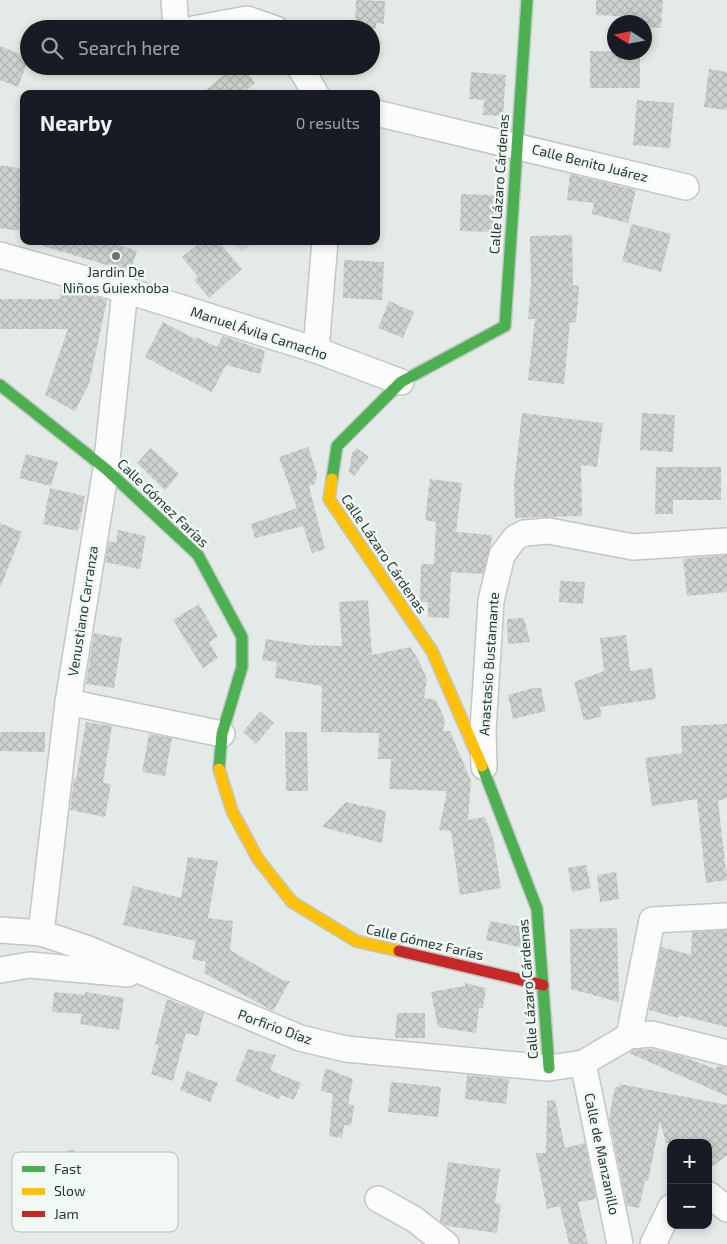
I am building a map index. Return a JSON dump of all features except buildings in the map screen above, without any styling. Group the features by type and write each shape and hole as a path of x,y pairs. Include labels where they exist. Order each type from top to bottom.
{"street":[{"path":"174,0 175,20"},
{"name":"Calle Lázaro Cárdenas","path":"527,0 504,326 401,382 337,446 329,499 432,651 484,770 538,909 550,1068"},
{"path":"304,75 314,90"},
{"name":"Calle Benito Juárez","path":"380,114 517,145 686,187"},
{"path":"316,350 325,245"},
{"name":"Manuel Ávila Camacho","path":"0,255 125,290 316,350 401,382"},
{"name":"Venustiano Carranza","path":"41,933 68,702 106,469 125,290"},
{"name":"Calle Gómez Farías","path":"0,385 106,469 198,555 242,637 242,667 222,734 219,770 232,811 258,859 292,902 356,941 543,985"},
{"name":"Anastasio Bustamante","path":"484,770 483,730 491,601 502,555 515,538 524,533 549,531 633,547 727,541"},
{"path":"68,702 222,734"},
{"path":"629,1036 652,920 727,916"},
{"name":"Porfirio Díaz","path":"0,930 41,933 86,948 300,1038 346,1049 550,1068 583,1063"},
{"path":"0,970 30,965 160,979"},
{"path":"583,1063 629,1036 652,1034 727,1053"},
{"name":"Calle de Manzanillo","path":"583,1063 620,1244"},
{"path":"712,1197 727,1209"},
{"path":"378,1199 414,1219 446,1244"},
{"path":"653,1244 667,1215"}],"green space":[{"path":"236,245 250,245 242,252"}],"traffic: fast":[{"path":"332,479 337,446 401,382 505,326 527,0"},
{"path":"0,385 106,469 198,555 242,637 242,667 222,734 219,769"},
{"path":"482,766 537,909 549,1068"}],"traffic: slow":[{"path":"332,479 329,499 432,651 482,766"},
{"path":"219,769 232,811 258,859 292,902 356,941 399,951"}],"traffic: jam":[{"path":"399,951 543,985"}],"place":[{"name":"Jardin De Niños Guiexhoba","path":"116,256"}]}
